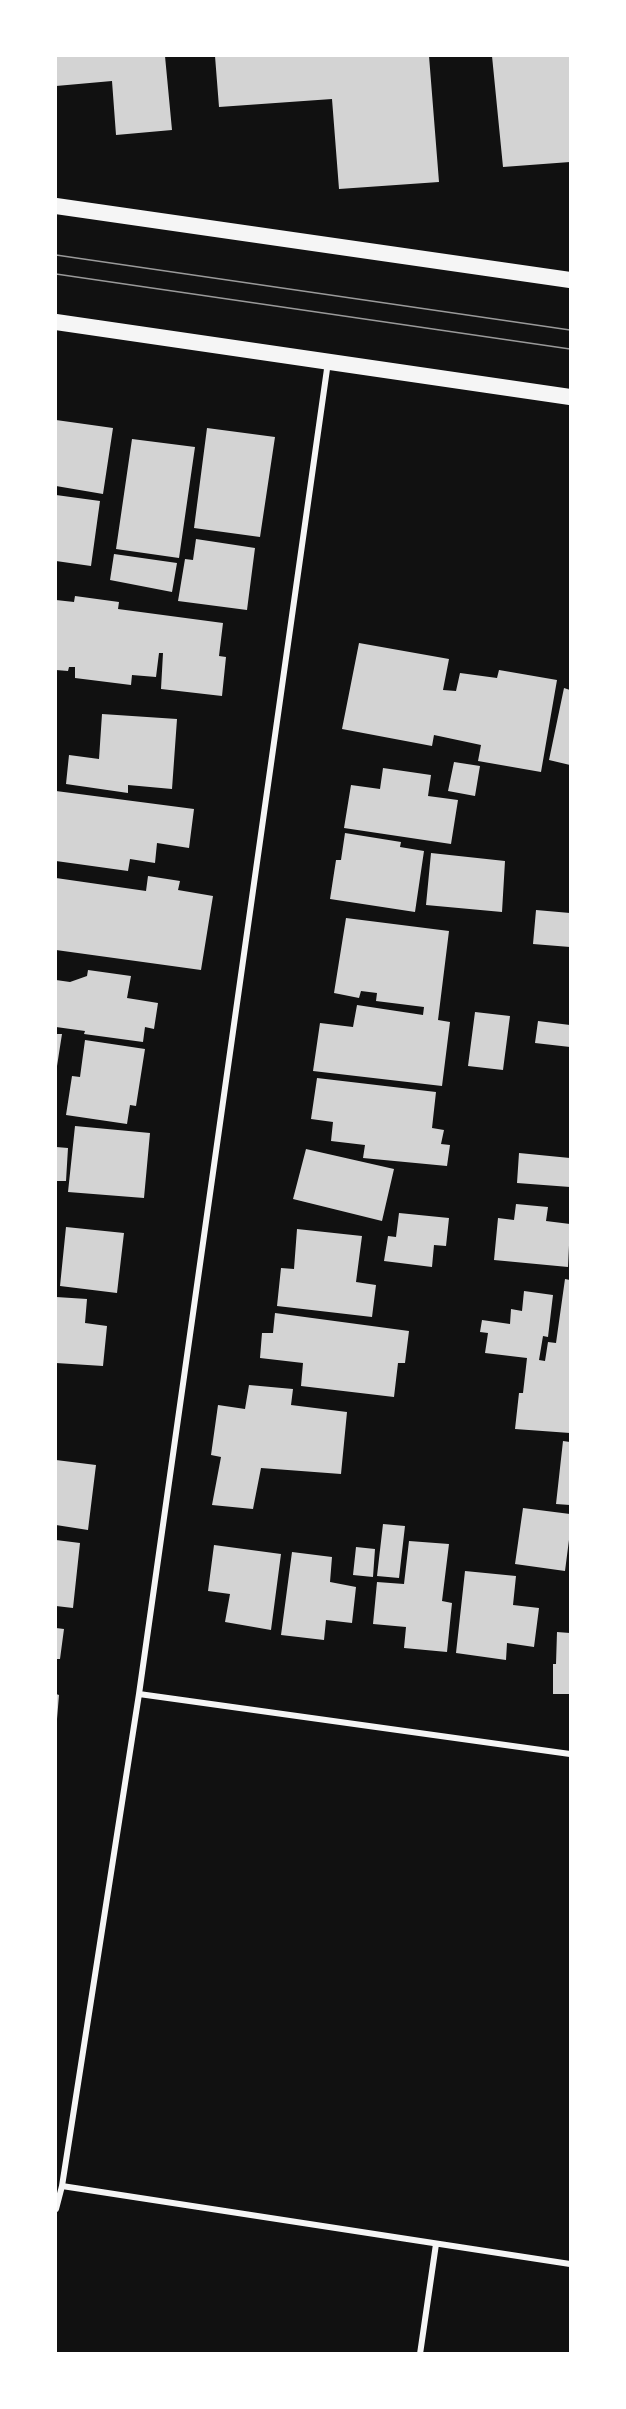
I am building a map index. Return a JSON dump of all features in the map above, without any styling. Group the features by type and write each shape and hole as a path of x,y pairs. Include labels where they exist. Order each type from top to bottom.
{"highway":[{"path":"56,206 570,280"},
{"path":"56,322 570,397"}],"street":[{"path":"56,2208 62,2186 139,1694 328,361"},
{"path":"139,1694 570,1754"},
{"path":"62,2186 570,2264"},
{"path":"420,2354 436,2244"}],"building":[{"path":"56,56 165,56 172,130 116,135 112,81 56,86"},
{"path":"215,56 429,56 439,182 339,189 332,99 219,107"},
{"path":"492,56 570,56 570,162 503,167"},
{"path":"56,420 113,428 103,494 56,486"},
{"path":"207,428 275,437 260,537 194,528"},
{"path":"132,439 195,447 179,558 116,549"},
{"path":"56,495 100,501 91,566 56,561"},
{"path":"196,539 255,548 247,610 178,601 185,559 193,560"},
{"path":"114,554 177,563 172,592 110,580"},
{"path":"75,596 119,602 118,609 223,623 219,656 226,657 222,696 161,689 163,653 159,653 156,677 132,675 131,685 75,678 75,667 69,667 68,671 56,670 56,600 74,602"},
{"path":"359,643 449,659 443,690 456,691 460,673 497,678 499,670 557,680 541,772 478,761 481,745 434,735 432,746 342,729"},
{"path":"564,688 570,690 570,765 549,760"},
{"path":"102,714 177,719 172,789 128,785 128,793 66,784 69,755 99,759"},
{"path":"454,762 480,766 475,796 448,791"},
{"path":"383,768 431,775 428,796 458,800 451,844 344,828 351,785 380,789"},
{"path":"56,791 194,809 189,848 157,843 155,863 130,859 128,871 56,861"},
{"path":"345,833 401,842 400,847 424,851 415,912 330,899 336,860 341,860"},
{"path":"431,853 505,861 502,912 426,905"},
{"path":"148,876 180,881 178,890 213,896 201,970 56,950 56,878 146,891"},
{"path":"536,910 570,913 570,947 533,944"},
{"path":"346,918 449,931 438,1020 450,1022 442,1086 313,1071 320,1023 353,1027 357,1005 423,1015 424,1007 376,1001 377,993 361,991 359,998 334,993"},
{"path":"88,970 131,976 127,998 158,1003 154,1029 145,1027 143,1042 84,1034 85,1031 56,1027 56,980 70,982 87,976"},
{"path":"475,1012 510,1016 503,1070 468,1066"},
{"path":"538,1021 570,1025 570,1047 535,1043"},
{"path":"56,1034 62,1034 57,1066 56,1066"},
{"path":"85,1040 145,1049 136,1106 130,1105 127,1124 66,1115 72,1076 80,1077"},
{"path":"317,1078 436,1092 432,1128 444,1130 441,1144 450,1145 447,1166 363,1158 365,1145 331,1141 333,1122 311,1119"},
{"path":"75,1126 150,1133 144,1198 68,1192"},
{"path":"56,1147 68,1148 66,1181 56,1181"},
{"path":"306,1149 394,1169 382,1221 293,1199"},
{"path":"519,1153 570,1158 570,1187 517,1183"},
{"path":"516,1204 548,1207 546,1221 570,1224 568,1267 494,1260 498,1218 514,1220"},
{"path":"399,1213 449,1218 446,1246 434,1245 432,1267 384,1261 388,1236 396,1237"},
{"path":"66,1227 124,1233 117,1293 60,1286"},
{"path":"297,1229 362,1236 356,1282 376,1285 372,1317 277,1306 281,1268 294,1269"},
{"path":"565,1279 570,1280 570,1433 515,1429 519,1393 523,1393 527,1358 485,1353 488,1333 480,1332 482,1320 510,1324 511,1309 522,1311 524,1291 553,1295 548,1337 543,1336 539,1360 545,1361 548,1342 556,1343"},
{"path":"56,1297 87,1299 85,1323 107,1326 103,1366 56,1363"},
{"path":"275,1313 409,1331 405,1363 398,1363 394,1397 301,1386 303,1363 260,1358 262,1333 273,1333"},
{"path":"249,1385 293,1389 291,1405 347,1412 341,1474 261,1468 253,1509 212,1505 221,1457 211,1455 218,1405 245,1409"},
{"path":"563,1441 570,1442 570,1505 556,1504"},
{"path":"56,1460 96,1465 88,1530 56,1525"},
{"path":"523,1508 570,1514 565,1571 515,1564"},
{"path":"383,1524 405,1526 399,1578 377,1576"},
{"path":"56,1540 80,1543 73,1608 56,1606"},
{"path":"409,1541 449,1544 442,1601 452,1603 447,1652 404,1648 406,1627 373,1624 377,1582 404,1584"},
{"path":"214,1545 281,1554 271,1630 225,1622 230,1594 208,1591"},
{"path":"356,1547 375,1549 373,1577 353,1575"},
{"path":"292,1552 332,1557 330,1582 356,1587 352,1623 326,1620 324,1640 281,1635"},
{"path":"465,1571 516,1576 513,1605 539,1608 534,1647 507,1643 506,1660 456,1653"},
{"path":"56,1628 64,1629 60,1659 56,1659"},
{"path":"557,1632 570,1633 570,1694 553,1694 553,1664 556,1664"},
{"path":"56,1694 59,1695 57,1719 56,1719"}],"tram line":[{"path":"56,255 570,330"},
{"path":"56,274 570,349"}]}
